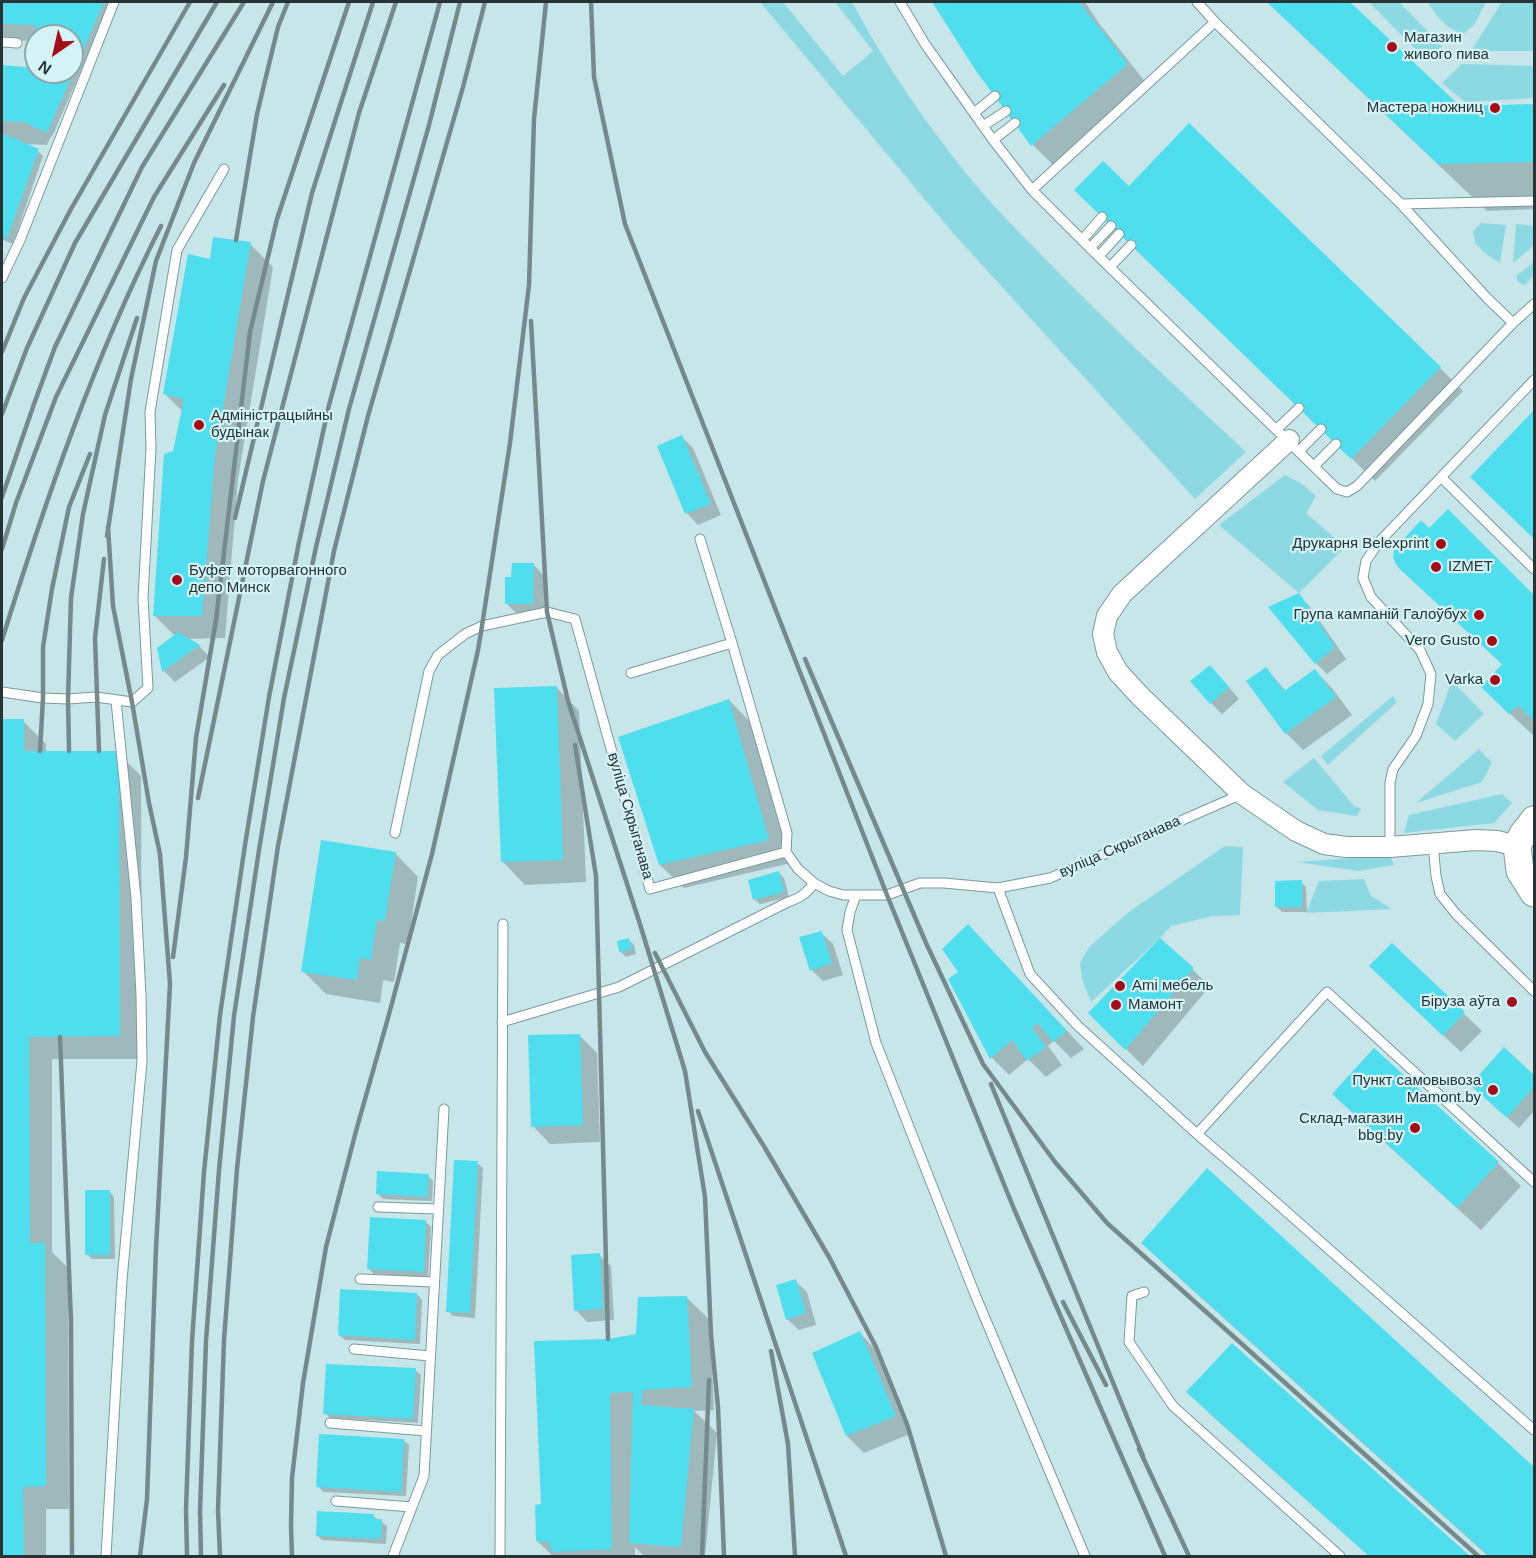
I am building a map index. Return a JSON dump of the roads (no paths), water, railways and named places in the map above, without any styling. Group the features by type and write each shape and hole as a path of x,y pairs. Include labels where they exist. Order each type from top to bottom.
{"street":[{"path":"1288,440 1122,594 1107,616 1103,634 1107,652 1118,672 1242,794 1296,831 1324,844 1347,848 1390,847 1476,840 1497,841 1518,846"},
{"path":"1534,820 1523,834 1518,846 1521,871 1534,893"}],"lane":[{"path":"2,278 20,240 114,2"},
{"path":"900,2 925,44 993,140 1032,190 1338,489 1347,492 1357,486 1513,323 1534,304"},
{"path":"1197,2 1401,204 1513,323"},
{"path":"1032,190 1215,22"},
{"path":"2,42 17,43"},
{"path":"974,113 995,96"},
{"path":"984,126 1005,111"},
{"path":"993,140 1015,123"},
{"path":"2,692 43,698 96,698 132,702 148,688 143,598 151,448 150,412 177,250 224,169"},
{"path":"1401,204 1534,201"},
{"path":"1082,240 1102,217"},
{"path":"1090,248 1111,226"},
{"path":"1099,256 1119,234"},
{"path":"1110,267 1131,245"},
{"path":"1390,847 1390,783 1393,770 1416,736 1428,704 1431,674 1420,650 1371,597 1363,578 1366,561 1380,542 1534,380"},
{"path":"1288,440 1299,408"},
{"path":"1288,440 1321,429"},
{"path":"1314,466 1336,444"},
{"path":"1441,477 1534,569"},
{"path":"699,539 787,833 786,852"},
{"name":"вуліца Скрыганава","path":"395,833 429,671 438,655 465,634 482,626 548,612 575,619 650,889 786,852 798,869 814,883 843,895 887,895 920,883 998,888 1050,878 1242,794"},
{"path":"631,673 732,643"},
{"path":"106,1557 122,1280 142,1060 136,898 116,701"},
{"path":"1433,844 1440,894 1456,914 1534,992"},
{"path":"502,1022 619,987 800,898 814,883"},
{"path":"998,888 1030,974 1078,1026 1197,1134 1534,1430"},
{"path":"856,895 847,930 876,1043 974,1292 1085,1557"},
{"path":"500,1557 503,924"},
{"path":"1197,1134 1327,992 1534,1182"},
{"path":"393,1557 424,1476 444,1109"},
{"path":"378,1207 437,1209"},
{"path":"360,1279 434,1282"},
{"path":"1144,1292 1132,1296 1129,1342 1173,1406 1340,1557"},
{"path":"354,1349 430,1356"},
{"path":"330,1423 426,1431"},
{"path":"336,1501 412,1507"}],"railway":[{"path":"2,352 24,298 71,209 190,2"},
{"path":"2,414 27,348 75,243 217,2"},
{"path":"2,497 55,347 142,167 244,2"},
{"path":"107,536 131,379 156,261 194,163 273,2"},
{"path":"236,240 257,114 278,27 288,2"},
{"path":"173,957 186,857 196,738 216,620 250,332 277,219 349,2"},
{"path":"235,518 312,193 373,2"},
{"path":"198,798 263,481 359,113 396,2"},
{"path":"187,1556 186,1509 192,1341 204,1172 220,1015 269,697 299,542 329,405 440,2"},
{"path":"201,1556 200,1511 206,1341 219,1170 234,1016 284,698 316,547 349,409 429,125 460,2"},
{"path":"220,1556 218,1510 224,1340 237,1169 253,1017 278,846 334,551 368,416 463,87 485,2"},
{"path":"292,1556 292,1478 303,1383 326,1247 432,854 482,626 510,443 529,285 534,119 546,2"},
{"path":"591,2 594,77 625,224 887,895 1014,1209 1165,1556"},
{"path":"2,549 16,503 56,397 154,197 224,85"},
{"path":"2,640 73,430 114,327 161,226"},
{"path":"69,751 71,598 83,514 105,415 137,318"},
{"path":"531,321 547,612 568,701 685,1071 705,1197 711,1335 718,1407 724,1556"},
{"path":"40,751 43,647 52,589 69,507 90,454"},
{"path":"108,527 113,606 160,854 170,984 156,1248 147,1499 140,1556"},
{"path":"99,751 95,638 104,559"},
{"path":"805,659 926,943 983,1064 1055,1162 1107,1223 1478,1556"},
{"path":"575,745 596,876 608,1339"},
{"path":"655,953 705,1052 829,1257 876,1347 907,1424 946,1556"},
{"path":"60,1037 71,1322 72,1556"},
{"path":"991,1084 1143,1456"},
{"path":"698,1111 846,1556"},
{"path":"1063,1302 1106,1385"},
{"path":"771,1351 788,1444 795,1556"},
{"path":"702,1556 709,1380"},
{"path":"1139,1449 1189,1556"}],"place":[{"name":"Магазин живого пива","path":"1392,47"},
{"name":"Мастера ножниц","path":"1495,108"},
{"name":"Адміністрацыйны будынак","path":"199,425"},
{"name":"Друкарня Belexprint","path":"1441,544"},
{"name":"IZMET","path":"1436,567"},
{"name":"Буфет моторвагонного депо Минск","path":"177,580"},
{"name":"Група кампаній Галоўбух","path":"1479,615"},
{"name":"Vero Gusto","path":"1492,641"},
{"name":"Varka","path":"1495,680"},
{"name":"Ami мебель","path":"1120,986"},
{"name":"Біруза аўта","path":"1512,1002"},
{"name":"Мамонт","path":"1116,1005"},
{"name":"Пункт самовывоза Mamont.by","path":"1493,1090"},
{"name":"Склад-магазин bbg.by","path":"1415,1128"}]}
